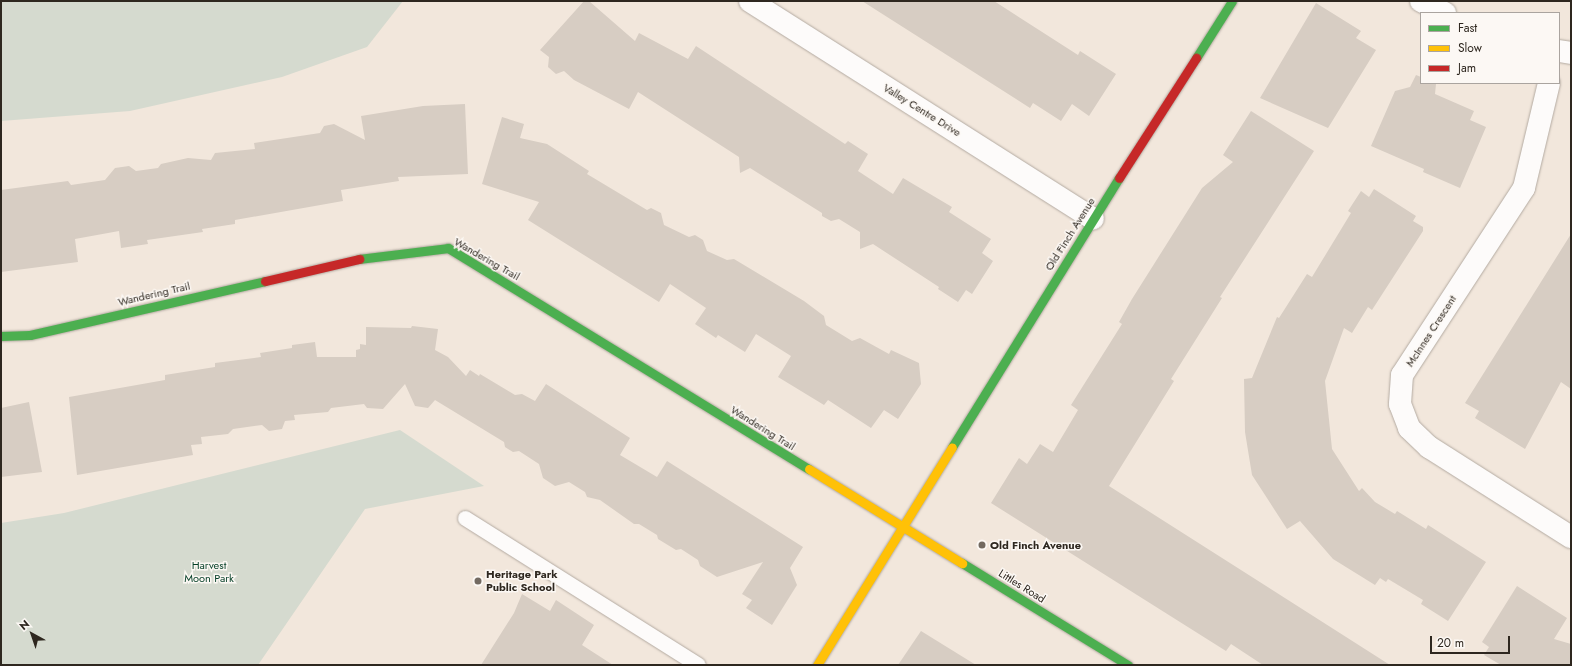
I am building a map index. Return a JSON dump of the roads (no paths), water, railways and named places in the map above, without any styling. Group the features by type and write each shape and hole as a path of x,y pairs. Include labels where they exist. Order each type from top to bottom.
{"street":[{"name":"Valley Centre Drive","path":"750,1 1094,219"},
{"name":"Old Finch Avenue","path":"817,665 1094,219 1232,1"},
{"path":"1421,1 1443,12"},
{"path":"1560,51 1571,53"},
{"name":"McInnes Crescent","path":"1549,84 1524,188 1402,375 1400,404 1409,428 1429,447 1571,537"},
{"name":"Wandering Trail","path":"1,336 30,335 368,257 448,248 902,527"},
{"name":"Littles Road","path":"902,527 1128,665"}],"lane":[{"path":"465,518 698,665"}],"place":[{"name":"Old Finch Avenue","path":"982,545"},
{"name":"Heritage Park Public School","path":"478,581"}],"park label":[{"name":"Harvest Moon Park","path":"209,572"}]}
